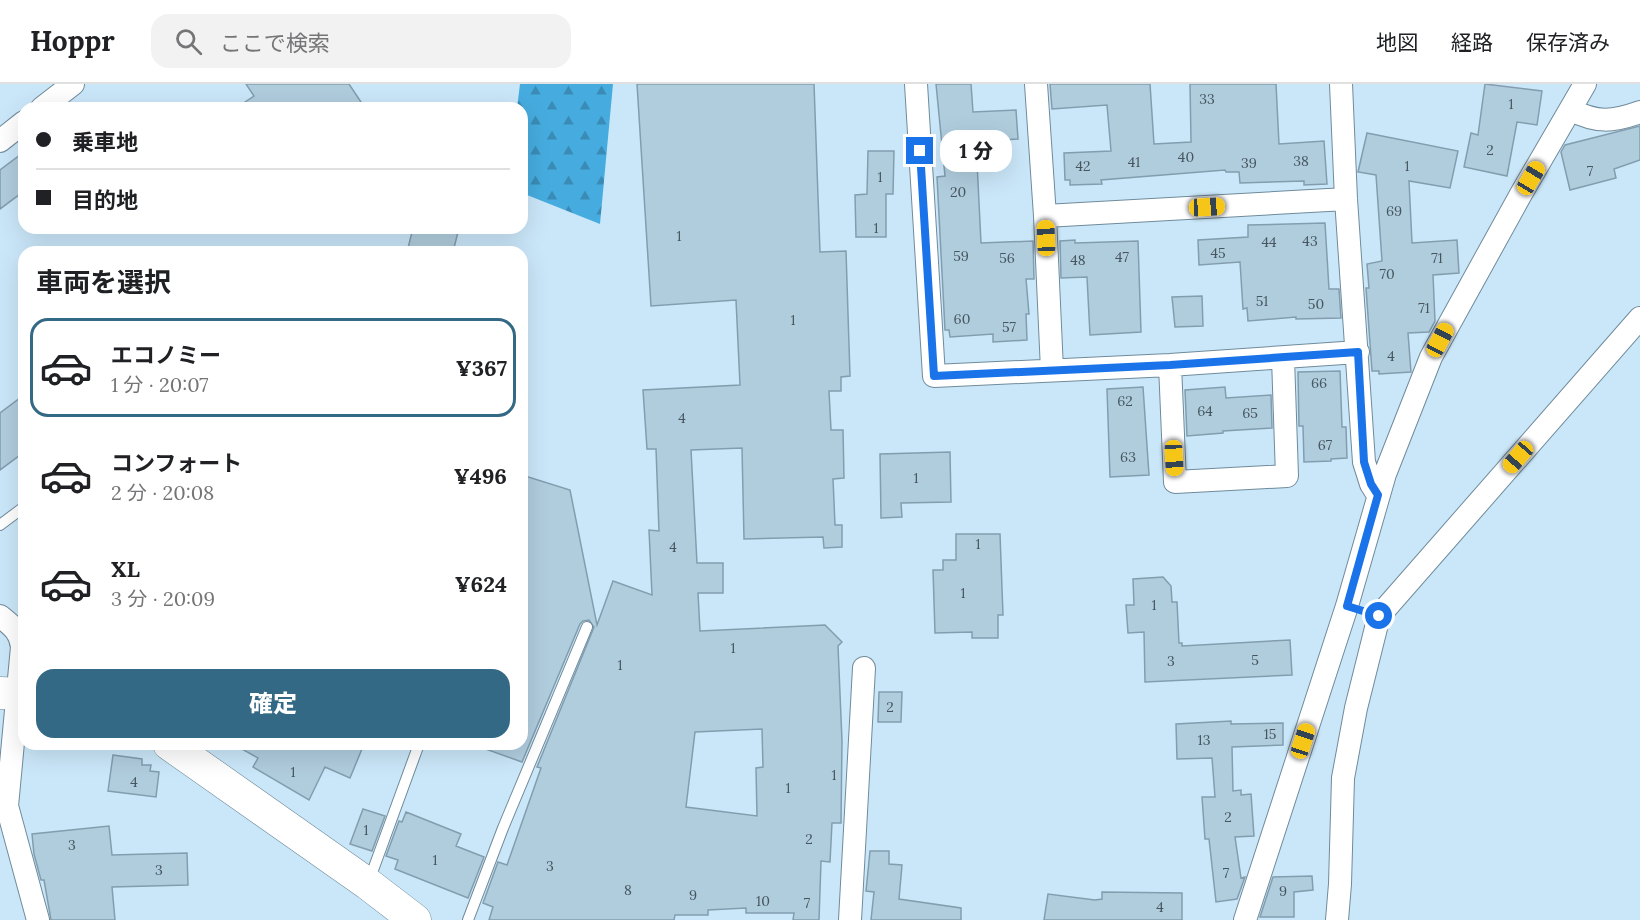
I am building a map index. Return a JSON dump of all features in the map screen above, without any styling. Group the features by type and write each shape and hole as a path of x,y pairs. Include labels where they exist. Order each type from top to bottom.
{"street":[{"path":"50,102 73,84"},
{"path":"916,84 934,376 1170,365 1358,352"},
{"path":"1036,84 1052,370"},
{"path":"1341,84 1346,199 1364,462 1371,484 1378,495"},
{"path":"1245,920 1347,606 1378,495 1431,357 1585,84"},
{"path":"1571,110 1585,117 1599,120 1615,120 1640,112"},
{"path":"0,141 18,127"},
{"path":"1045,216 1346,199"},
{"path":"1337,920 1343,778 1356,708 1379,616 1640,318"},
{"path":"1170,365 1175,482 1287,476 1283,358"},
{"path":"1347,606 1379,616"},
{"path":"0,616 18,632"},
{"path":"850,920 864,668"},
{"path":"18,670 4,807 38,920"},
{"path":"178,750 368,884 415,920"}],"lane":[{"path":"0,525 18,512"},
{"path":"468,920 503,828 587,627"},
{"path":"368,884 417,750"}],"green space":[{"path":"520,84 613,84 600,224 528,195 528,102 518,102"}],"building":[{"path":"246,84 349,84 361,102 245,102 254,96"},
{"path":"637,84 814,84 820,252 846,251 850,376 841,377 841,391 829,391 831,430 843,430 844,478 833,479 835,525 842,525 842,547 824,548 823,537 744,539 742,448 691,450 697,563 723,563 723,593 698,593 700,631 825,625 842,642 838,646 842,741 841,823 832,823 830,862 821,861 819,920 793,920 794,913 746,913 746,908 708,910 708,915 675,915 674,920 489,920 493,907 483,903 498,862 507,865 541,768 537,767 594,627 589,620 580,624 528,748 528,477 570,490 597,625 613,581 652,595 649,530 659,531 656,449 647,449 643,390 740,385 736,300 651,306","holes":["762,729 763,767 756,768 757,816 686,807 695,732"]},
{"path":"936,84 971,84 973,112 1016,110 1018,139 976,142 981,243 1033,241 1034,279 1026,279 1029,314 1026,314 1027,340 993,342 993,334 950,337 949,330 945,330 937,177 945,176"},
{"path":"1050,84 1150,84 1154,144 1191,142 1190,84 1276,84 1279,144 1324,141 1327,184 1304,185 1304,181 1240,183 1239,172 1226,172 1225,170 1101,180 1102,184 1070,185 1070,180 1065,180 1064,153 1111,151 1107,105 1052,109"},
{"path":"1485,84 1542,91 1537,125 1517,122 1507,176 1464,167 1471,133 1478,135"},
{"path":"1640,126 1640,160 1614,169 1616,178 1570,190 1561,152 1565,145"},
{"path":"1367,133 1458,151 1450,188 1409,181 1412,243 1457,240 1459,273 1433,275 1435,321 1429,332 1408,333 1411,372 1379,374 1379,371 1372,371 1366,288 1369,288 1367,264 1382,261 1376,175 1358,172"},
{"path":"868,151 894,151 893,194 886,194 886,237 856,237 855,195 867,194"},
{"path":"18,156 18,196 0,209 0,170"},
{"path":"1325,223 1329,289 1339,289 1341,318 1296,319 1296,317 1248,321 1247,308 1243,309 1240,262 1199,265 1198,240 1248,237 1248,225"},
{"path":"412,234 458,234 454,246 408,246"},
{"path":"1075,240 1075,243 1138,241 1141,332 1090,335 1087,277 1061,278 1060,241"},
{"path":"1202,296 1203,326 1175,327 1172,297"},
{"path":"1340,371 1342,427 1346,427 1347,458 1304,462 1303,426 1299,426 1298,372"},
{"path":"1143,387 1149,475 1110,477 1107,389"},
{"path":"1225,387 1226,398 1271,395 1272,428 1187,436 1185,390"},
{"path":"18,400 18,456 0,470 0,413"},
{"path":"950,452 951,502 901,503 902,517 881,518 880,454"},
{"path":"956,534 1000,534 1003,615 998,615 998,638 972,638 972,632 935,633 933,570 943,570 943,560 956,560"},
{"path":"1163,577 1171,586 1172,602 1177,602 1179,643 1182,643 1182,646 1290,640 1292,675 1145,682 1144,632 1128,633 1126,605 1134,605 1133,579"},
{"path":"879,692 902,692 901,722 878,722"},
{"path":"1231,721 1231,724 1283,723 1283,745 1232,747 1233,791 1241,790 1241,795 1251,794 1254,836 1235,837 1241,878 1245,877 1237,899 1216,902 1209,839 1205,839 1202,797 1215,797 1212,758 1177,759 1176,724"},
{"path":"244,750 362,750 350,778 325,767 309,800 253,767 258,758"},
{"path":"488,750 527,750 522,762"},
{"path":"113,755 142,759 142,765 151,765 150,771 159,772 156,797 108,791"},
{"path":"363,809 385,816 372,851 350,844"},
{"path":"406,812 461,834 456,846 484,857 468,898 395,869 398,860 386,856 399,821 402,822"},
{"path":"109,826 112,855 187,853 188,885 112,887 115,920 51,920 44,880 41,880 34,854 32,834"},
{"path":"870,851 889,851 889,864 902,865 899,899 961,908 961,920 871,920 874,892 866,891"},
{"path":"1312,876 1313,890 1294,892 1294,917 1260,917 1273,877"},
{"path":"1102,892 1182,893 1182,920 1044,920 1048,894 1095,900 1102,899"}],"route":[{"path":"920,151 934,376 1170,365 1358,352 1364,462 1371,484 1378,495 1347,606 1379,616"}]}
